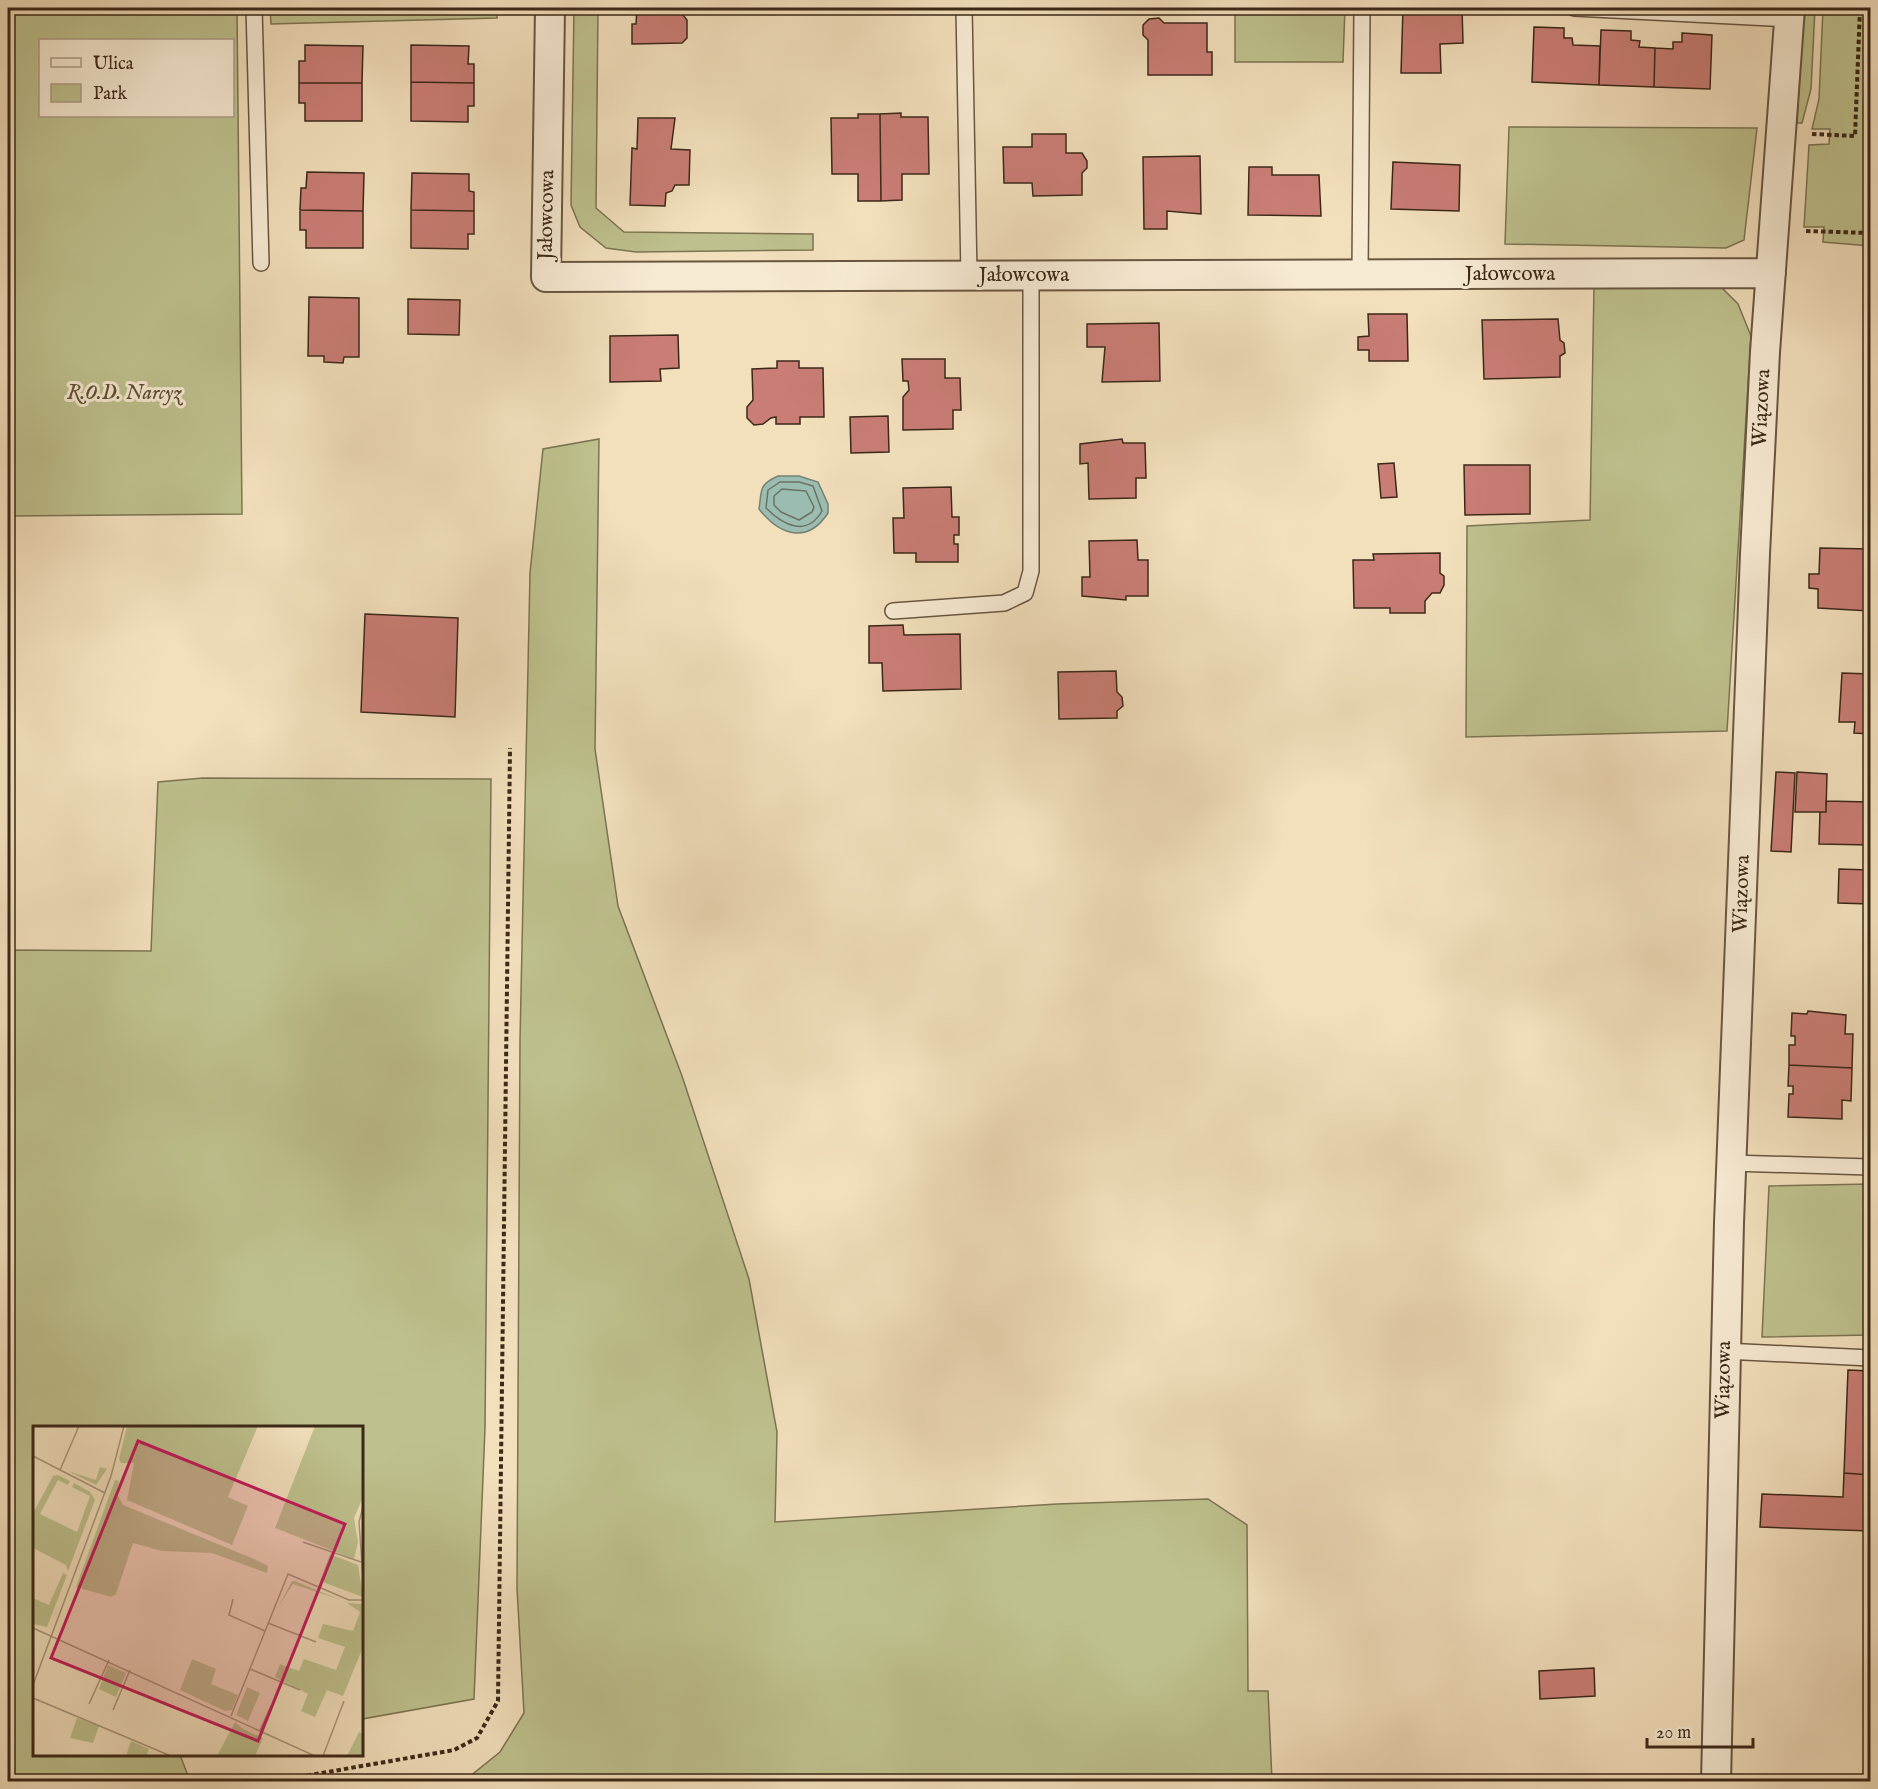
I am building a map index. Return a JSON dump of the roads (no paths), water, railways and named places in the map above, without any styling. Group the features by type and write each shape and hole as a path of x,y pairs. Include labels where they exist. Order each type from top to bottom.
{"street":[{"name":"Jałowcowa","path":"550,8 546,277 1771,273"},
{"name":"Wiązowa","path":"1716,1782 1724,1351 1755,543 1771,273 1790,13"}],"lane":[{"path":"254,8 261,263"},
{"path":"964,8 969,276"},
{"path":"1360,274 1362,8"},
{"path":"1574,8 1790,13"},
{"path":"893,611 1004,603 1025,593 1031,571 1031,275"},
{"path":"1731,1163 1870,1167"},
{"path":"1724,1351 1870,1358"}],"water":[{"path":"778,476 799,476 818,482 828,504 828,513 820,523 812,529 794,533 767,518 759,509 762,489 767,482"}],"park label":[{"name":"R.O.D. Narcyz","path":"124,393"}]}
